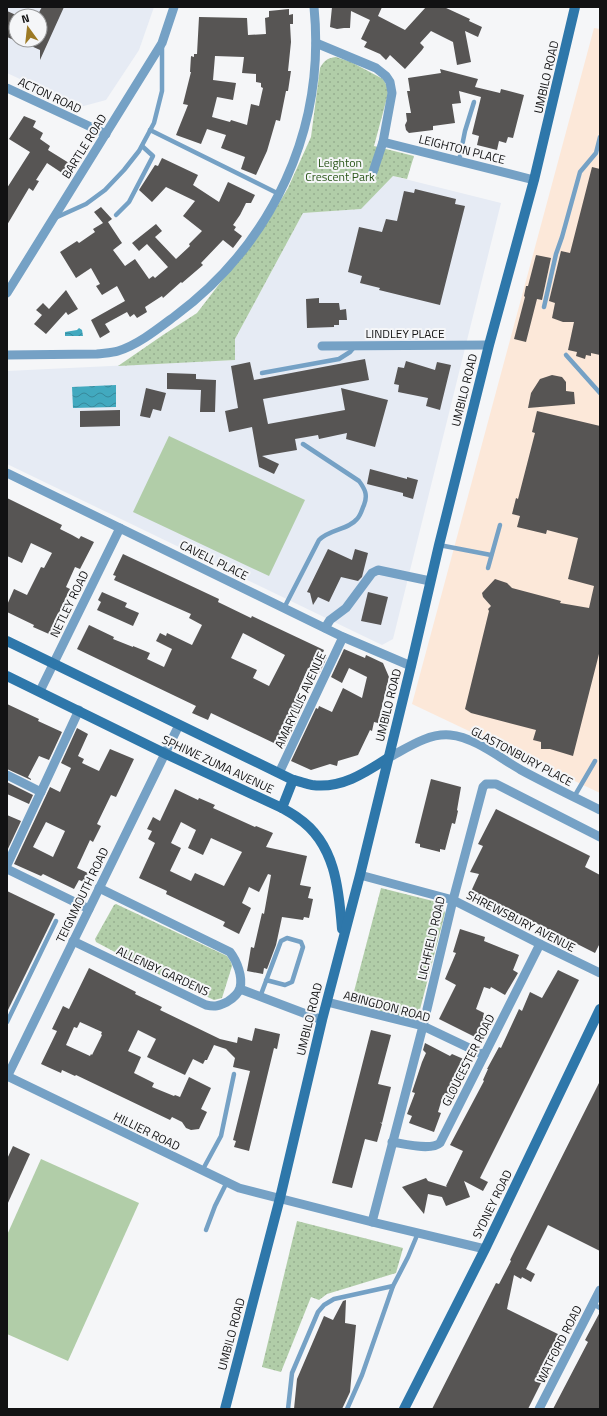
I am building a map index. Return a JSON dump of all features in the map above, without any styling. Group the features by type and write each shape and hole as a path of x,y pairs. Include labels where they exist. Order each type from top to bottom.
{"main road":[{"name":"UMBILO ROAD","path":"225,1409 280,1198 326,1002 360,875 411,666 439,544 489,345 534,180 575,7"},
{"name":"SPHIWE ZUMA AVENUE","path":"7,641 293,780 311,785 324,785 343,782 363,774 388,758"},
{"name":"SPHIWE ZUMA AVENUE","path":"7,676 166,754 282,808 298,818 307,825 325,848 332,862 339,894 343,937"},
{"path":"282,808 293,780"},
{"name":"SYDNEY ROAD","path":"404,1409 485,1249 600,1009"}],"street":[{"name":"BARTLE ROAD","path":"7,293 162,43 174,7"},
{"path":"7,355 110,353 125,349 156,330 198,298 232,263 263,222 294,164 309,112 312,94 316,43 314,7"},
{"path":"316,43 376,68 386,76 390,82 392,93 383,142 373,172"},
{"name":"ACTON ROAD","path":"7,88 106,134"},
{"name":"LEIGHTON PLACE","path":"383,142 534,180"},
{"name":"LINDLEY PLACE","path":"322,346 489,345"},
{"name":"CAVELL PLACE","path":"7,473 343,637 411,666"},
{"name":"NETLEY ROAD","path":"40,691 120,528"},
{"path":"325,628 330,620 346,608 372,573 378,570 430,581"},
{"name":"AMARYLLIS AVENUE","path":"279,773 343,637"},
{"path":"7,865 79,710"},
{"name":"TEIGNMOUTH ROAD","path":"7,1076 179,725"},
{"name":"GLASTONBURY PLACE","path":"388,758 434,736 450,735 474,743 521,770 600,810"},
{"path":"7,775 42,792"},
{"name":"LICHFIELD ROAD","path":"372,1222 482,790 486,784 496,784 600,836"},
{"path":"7,869 89,909"},
{"name":"SHREWSBURY AVENUE","path":"360,875 453,900 600,974"},
{"path":"99,888 230,952 237,964 240,978 240,989 322,1020"},
{"name":"ALLENBY GARDENS","path":"73,941 206,1005 214,1007 220,1006 233,998 240,989"},
{"name":"GLOUCESTER ROAD","path":"392,1142 430,1147 434,1147 440,1143 540,944"},
{"name":"ABINGDON ROAD","path":"326,1002 423,1026 484,1055"},
{"name":"HILLIER ROAD","path":"7,1076 240,1188 485,1249"},
{"name":"WATFORD ROAD","path":"539,1409 596,1306 600,1290"}],"lane":[{"path":"54,219 86,204 105,190 124,170 142,146 154,123 162,91 162,43"},
{"path":"459,161 465,131 474,102"},
{"path":"150,130 279,194"},
{"path":"544,307 556,254 580,172 596,153 600,137"},
{"path":"116,215 129,202 153,156 142,146"},
{"path":"262,373 339,359 350,352 355,346"},
{"path":"566,355 600,392"},
{"path":"284,608 319,540 327,533 355,521 360,515 366,500 365,491 359,481 303,444"},
{"path":"488,568 500,525"},
{"path":"439,544 491,555"},
{"path":"574,797 595,761"},
{"path":"7,1022 56,921"},
{"path":"260,997 266,980 281,941 287,938 301,942 303,947 292,982 285,985 266,980"},
{"path":"202,1171 221,1136 234,1074"},
{"path":"206,1230 215,1206 227,1182"},
{"path":"347,1409 362,1375 392,1286 408,1257 418,1233"},
{"path":"288,1409 292,1373 318,1312 324,1305 334,1299 392,1286"}],"shaded area":[{"path":"7,7 154,7 139,50 106,100 80,107 7,73"},
{"path":"594,28 600,29 600,793 412,704"},
{"path":"393,176 501,203 393,639 382,645 7,464 7,371 235,360 235,339 303,213 360,209"}],"green space":[{"name":"Leighton Crescent Park","path":"336,57 351,62 383,79 387,86 388,94 374,146 414,156 407,179 393,176 361,209 303,213 235,339 235,360 118,366 197,313 270,218 288,188 311,137 320,68 326,60"},
{"path":"169,436 305,500 269,576 133,512"},
{"path":"381,888 441,903 445,913 417,1021 351,1003"},
{"path":"116,904 227,956 232,966 222,998 214,1000 143,967 96,942 95,939 114,905"},
{"path":"41,1159 139,1203 68,1361 7,1334 7,1235"},
{"path":"297,1221 403,1248 396,1273 327,1294 319,1300 311,1297 281,1372 262,1367"}],"water":[{"path":"79,328 82,330 83,336 65,336 65,332 77,330"},
{"path":"116,385 116,407 73,408 72,387"}],"building":[{"path":"64,7 48,42 48,8 41,8"},
{"path":"332,7 382,7 378,16 405,30 426,7 444,7 470,19 469,21 482,27 478,37 465,31 471,62 457,65 453,42 431,31 420,43 424,47 422,50 405,69 390,55 386,60 380,54 364,47 367,42 361,39 370,20 351,11 350,28 337,29 330,27"},
{"path":"289,9 289,15 293,14 293,24 290,24 291,42 288,71 291,71 288,91 286,91 280,121 276,120 267,151 256,175 241,169 245,157 221,148 226,135 207,129 201,144 176,135 188,105 183,104 191,72 191,56 194,57 194,54 197,54 199,17 247,18 248,35 266,34 265,18 269,17 269,11","holes":["215,56 244,57 242,73 256,74 256,82 261,83 261,87 263,88 259,106 251,104 247,125 231,120 230,122 212,117 217,97 233,100 236,83 213,80"]},
{"path":"7,11 8,37 7,37"},
{"path":"36,48 45,48 40,60 40,50"},
{"path":"440,69 478,79 475,87 500,93 501,89 524,95 513,138 508,137 506,143 499,141 497,150 477,145 479,136 472,134 481,97 459,91 461,103 452,104 455,123 433,126 433,130 409,133 406,130 405,125 407,121 406,113 411,113 407,91 410,91 408,78 441,73"},
{"path":"24,116 36,121 33,127 43,133 40,139 50,146 48,150 69,163 62,173 47,163 36,180 39,181 33,191 29,188 7,225 7,188 30,152 9,139"},
{"path":"162,158 198,175 193,185 219,202 228,182 255,195 251,203 246,203 233,225 236,227 234,230 242,236 233,248 223,240 201,263 203,265 163,298 162,296 145,307 147,312 137,318 134,314 130,317 127,312 105,324 110,332 100,338 91,320 125,301 117,286 102,295 96,286 100,284 91,268 76,278 60,252 77,241 79,243 95,232 93,229 103,223 94,212 101,207 112,219 108,222 122,243 113,250 125,266 135,259 149,279 153,276 155,278 168,267 147,244 139,251 132,243 156,224 162,231 155,237 176,259 190,246 189,244 202,231 183,216 195,201 166,187 152,202 139,190 155,165 158,166"},
{"path":"592,167 600,169 600,355 591,353 591,356 586,355 585,359 576,356 577,352 568,350 574,322 563,322 552,318 555,303 549,301 561,251 570,253"},
{"path":"415,189 456,199 455,204 465,206 440,305 379,290 380,288 360,283 362,276 348,272 359,227 382,232 386,219 397,221 404,191 414,193"},
{"path":"536,255 551,258 542,300 537,299 526,342 514,339 525,297 526,286 528,286"},
{"path":"66,290 78,309 68,315 66,312 46,334 34,324 42,315 36,310 43,303 49,309"},
{"path":"319,298 319,303 339,303 340,310 346,309 347,320 339,320 339,325 334,325 334,327 307,328 306,299"},
{"path":"365,359 369,380 263,399 268,424 345,410 341,388 388,400 375,447 346,439 347,433 319,439 318,435 295,439 297,450 262,456 279,464 274,474 259,467 252,427 229,432 225,411 238,408 231,366 250,362 254,380"},
{"path":"406,361 435,370 437,362 451,365 440,410 426,406 428,398 398,392 399,385 394,384 398,367 404,368"},
{"path":"167,373 196,374 196,379 216,380 215,412 200,412 201,390 167,389"},
{"path":"552,375 562,377 566,382 566,391 574,392 575,404 528,408 531,393 540,379"},
{"path":"146,388 166,393 161,411 153,409 150,418 140,416"},
{"path":"120,410 120,426 80,427 80,411"},
{"path":"537,411 600,426 600,650 573,756 550,749 541,749 541,742 533,740 536,730 471,713 465,709 489,611 488,609 491,606 483,597 482,593 495,579 507,583 512,588 561,601 560,603 589,608 594,586 568,579 578,538 547,530 546,534 517,527 520,516 512,514 516,498 518,499 535,433 532,432"},
{"path":"370,469 407,479 407,477 418,480 413,499 403,496 403,493 367,484"},
{"path":"7,498 62,525 60,529 79,539 81,536 94,542 80,569 75,567 66,587 70,589 49,634 33,627 34,625 7,612 7,605 14,589 27,595 41,567 44,568 52,553 31,543 22,563 7,556"},
{"path":"328,549 352,560 355,549 368,553 362,577 358,581 341,577 329,602 318,597 313,605 310,593 307,592"},
{"path":"123,554 219,599 218,602 251,618 252,616 324,650 322,655 327,657 320,672 318,673 308,668 295,698 305,703 285,746 279,743 278,745 211,713 208,720 192,713 196,706 77,649 89,625 114,637 113,639 150,653 147,659 164,667 172,649 156,641 160,633 166,636 167,633 192,645 202,625 189,618 191,614 114,580 116,576 113,575","holes":["243,633 285,655 269,686 253,678 257,670 231,658"]},
{"path":"102,592 127,603 125,607 139,613 133,626 97,610 101,602 98,600"},
{"path":"368,592 388,597 381,625 361,621"},
{"path":"344,649 365,658 366,655 383,663 389,677 378,723 374,722 372,731 370,730 358,755 338,761 337,766 330,764 311,770 291,761 316,708 318,709 319,706 332,712 343,688 362,698 367,677 349,668 342,683 331,677"},
{"path":"7,704 62,732 49,760 39,756 28,777 31,780 7,769"},
{"path":"77,728 88,734 78,756 84,759 82,763 99,771 110,749 134,759 116,797 111,795 97,824 101,826 93,842 90,840 77,868 88,873 84,882 79,880 74,889 43,874 41,876 14,864 50,787 60,792 71,768 61,763","holes":["46,822 65,831 53,857 33,847"]},
{"path":"431,779 461,787 455,824 452,823 445,850 440,849 440,852 420,847 420,844 415,843"},
{"path":"7,782 33,795 29,804 7,794"},
{"path":"175,789 198,800 199,798 215,805 213,808 255,827 256,826 273,833 266,847 307,856 300,885 311,887 308,898 313,899 309,918 304,917 303,920 282,917 276,945 267,969 264,968 263,974 247,971 251,947 254,948 262,913 264,914 271,875 268,874 259,892 249,887 242,903 251,908 239,934 223,926 225,922 166,894 167,891 139,878 155,843 148,839 152,831 147,829 153,817 160,821","holes":["181,822 196,830 188,848 203,855 211,838 242,852 224,886 195,873 191,881 170,871 181,848 171,843"]},
{"path":"496,809 590,856 585,867 600,875 600,943 595,953 482,896 479,903 468,898 479,874 470,872 483,846 478,844"},
{"path":"7,815 21,821 7,851"},
{"path":"7,891 55,914 7,1012"},
{"path":"460,929 485,937 484,941 519,955 513,970 518,973 505,995 491,987 490,989 484,987 476,1009 484,1013 483,1017 486,1018 477,1038 439,1019 456,985 445,979 456,953 453,952"},
{"path":"89,968 136,992 135,994 162,1007 160,1010 220,1039 237,1043 238,1037 252,1041 255,1028 280,1034 277,1049 274,1048 249,1151 234,1147 236,1141 233,1140 250,1071 233,1067 235,1058 226,1049 214,1045 207,1060 205,1060 203,1064 193,1059 185,1075 147,1057 156,1039 138,1030 128,1051 141,1057 134,1073 154,1083 152,1087 180,1097 189,1077 211,1088 201,1109 207,1112 199,1129 191,1130 186,1128 182,1122 172,1117 170,1120 76,1075 75,1076 62,1070 61,1073 41,1064 57,1031 52,1029 63,1006 69,1009","holes":["80,1022 102,1032 102,1035 92,1055 91,1054 90,1056 66,1045 74,1027 77,1028"]},
{"path":"558,970 579,980 480,1178 488,1182 483,1191 464,1181 470,1197 446,1206 442,1197 428,1194 424,1214 402,1187 426,1178 428,1181 447,1187 446,1186 463,1151 450,1145 484,1081 483,1080 487,1069 499,1047 501,1048 519,1009 522,1011 530,992 542,998"},
{"path":"371,1030 391,1035 378,1084 391,1087 382,1123 380,1122 382,1124 377,1142 365,1139 352,1188 332,1183"},
{"path":"425,1043 450,1056 452,1054 468,1061 453,1090 456,1091 453,1099 443,1095 438,1112 441,1113 434,1132 409,1123 412,1116 407,1114 415,1093 412,1092 426,1053 423,1050"},
{"path":"600,1081 600,1251 548,1225 526,1269 535,1274 531,1282 514,1275 507,1309 564,1337 528,1409 432,1409 496,1283 499,1284 511,1261 510,1260"},
{"path":"13,1146 30,1154 7,1205 7,1159"},
{"path":"346,1300 345,1323 356,1325 350,1392 342,1409 294,1409 297,1379 324,1316 333,1320 343,1301"},
{"path":"600,1312 600,1409 553,1409 588,1342 585,1340"}]}
